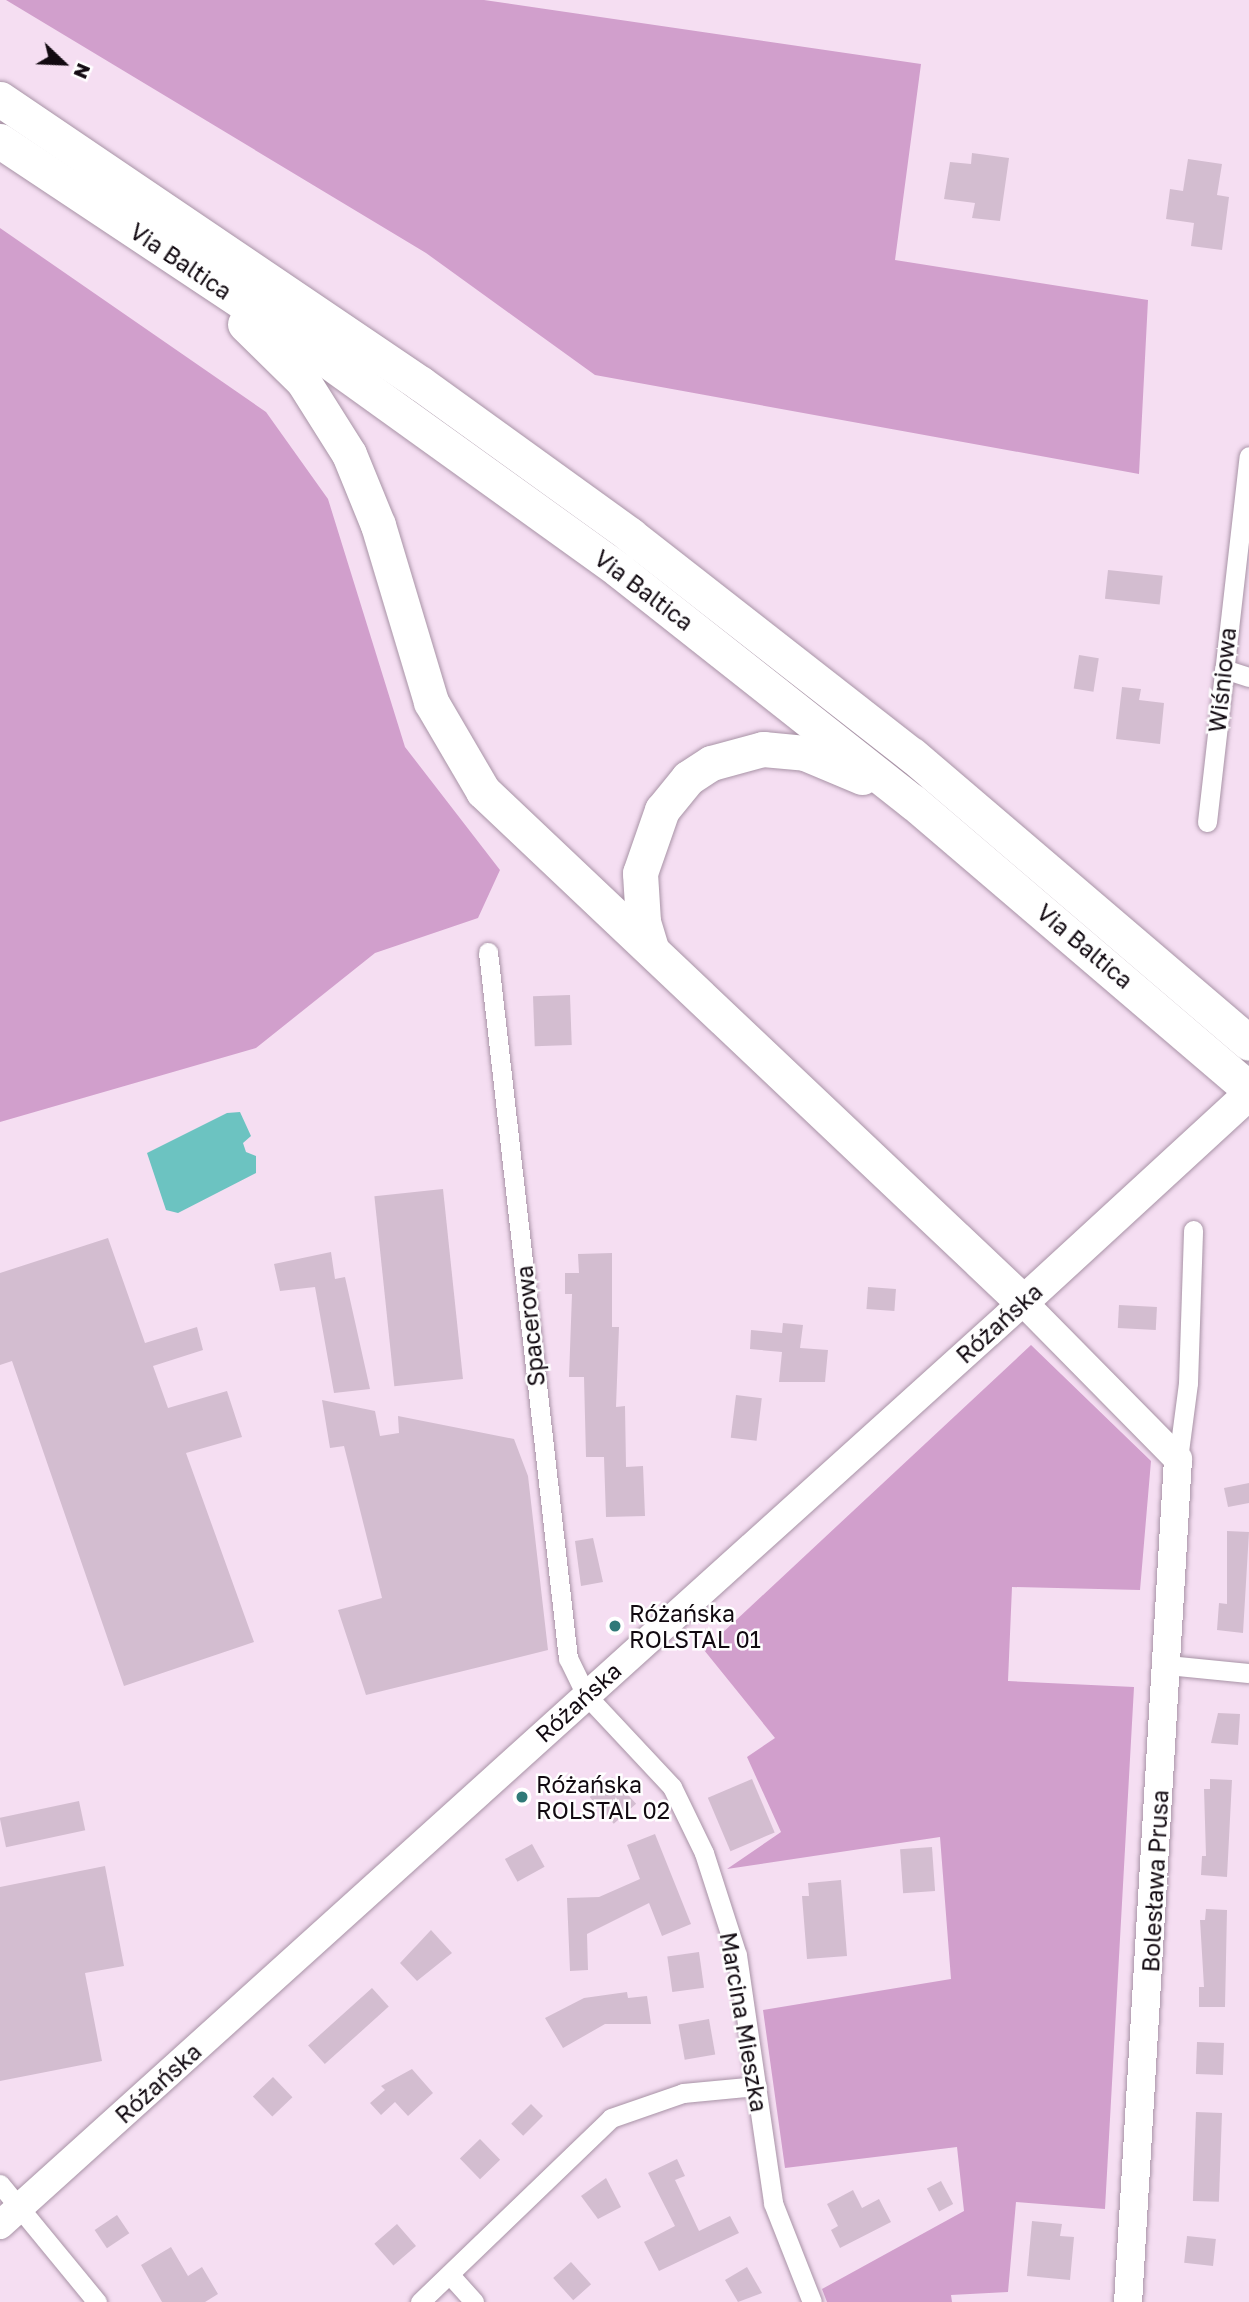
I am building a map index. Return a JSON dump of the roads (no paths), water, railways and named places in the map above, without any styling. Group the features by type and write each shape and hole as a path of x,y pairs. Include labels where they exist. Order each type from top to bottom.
{"highway":[{"name":"Via Baltica","path":"0,99 399,368 631,535 922,764 1249,1043"},
{"name":"Via Baltica","path":"0,141 183,262 548,517 913,802 1249,1092"},
{"path":"183,262 303,381 332,423 378,525 414,660 464,765 525,835 651,948 1023,1301"},
{"path":"651,948 643,921 640,873 650,840 675,792 711,764 764,748 805,753 913,802"}],"main road":[{"name":"Różańska","path":"1023,1301 1249,1092"}],"street":[{"name":"Wiśniowa","path":"1207,822 1249,456"},
{"path":"1224,669 1249,677"},
{"name":"Spacerowa","path":"488,952 568,1658 586,1695"},
{"name":"Bolesława Prusa","path":"1128,2302 1178,1460 1188,1384 1193,1230"},
{"path":"1023,1301 1178,1460"},
{"name":"Różańska","path":"9,2216 1023,1301"},
{"path":"1167,1665 1249,1673"},
{"name":"Marcina Mieszka","path":"586,1695 672,1787 705,1853 737,1955 773,2203 812,2302"},
{"path":"420,2302 611,2118 683,2093 757,2086"},
{"path":"0,2185 9,2216 97,2302"},
{"path":"450,2275 474,2302"}],"place":[{"name":"Różańska ROLSTAL 01","path":"615,1626"},
{"name":"Różańska ROLSTAL 02","path":"522,1797"}]}
